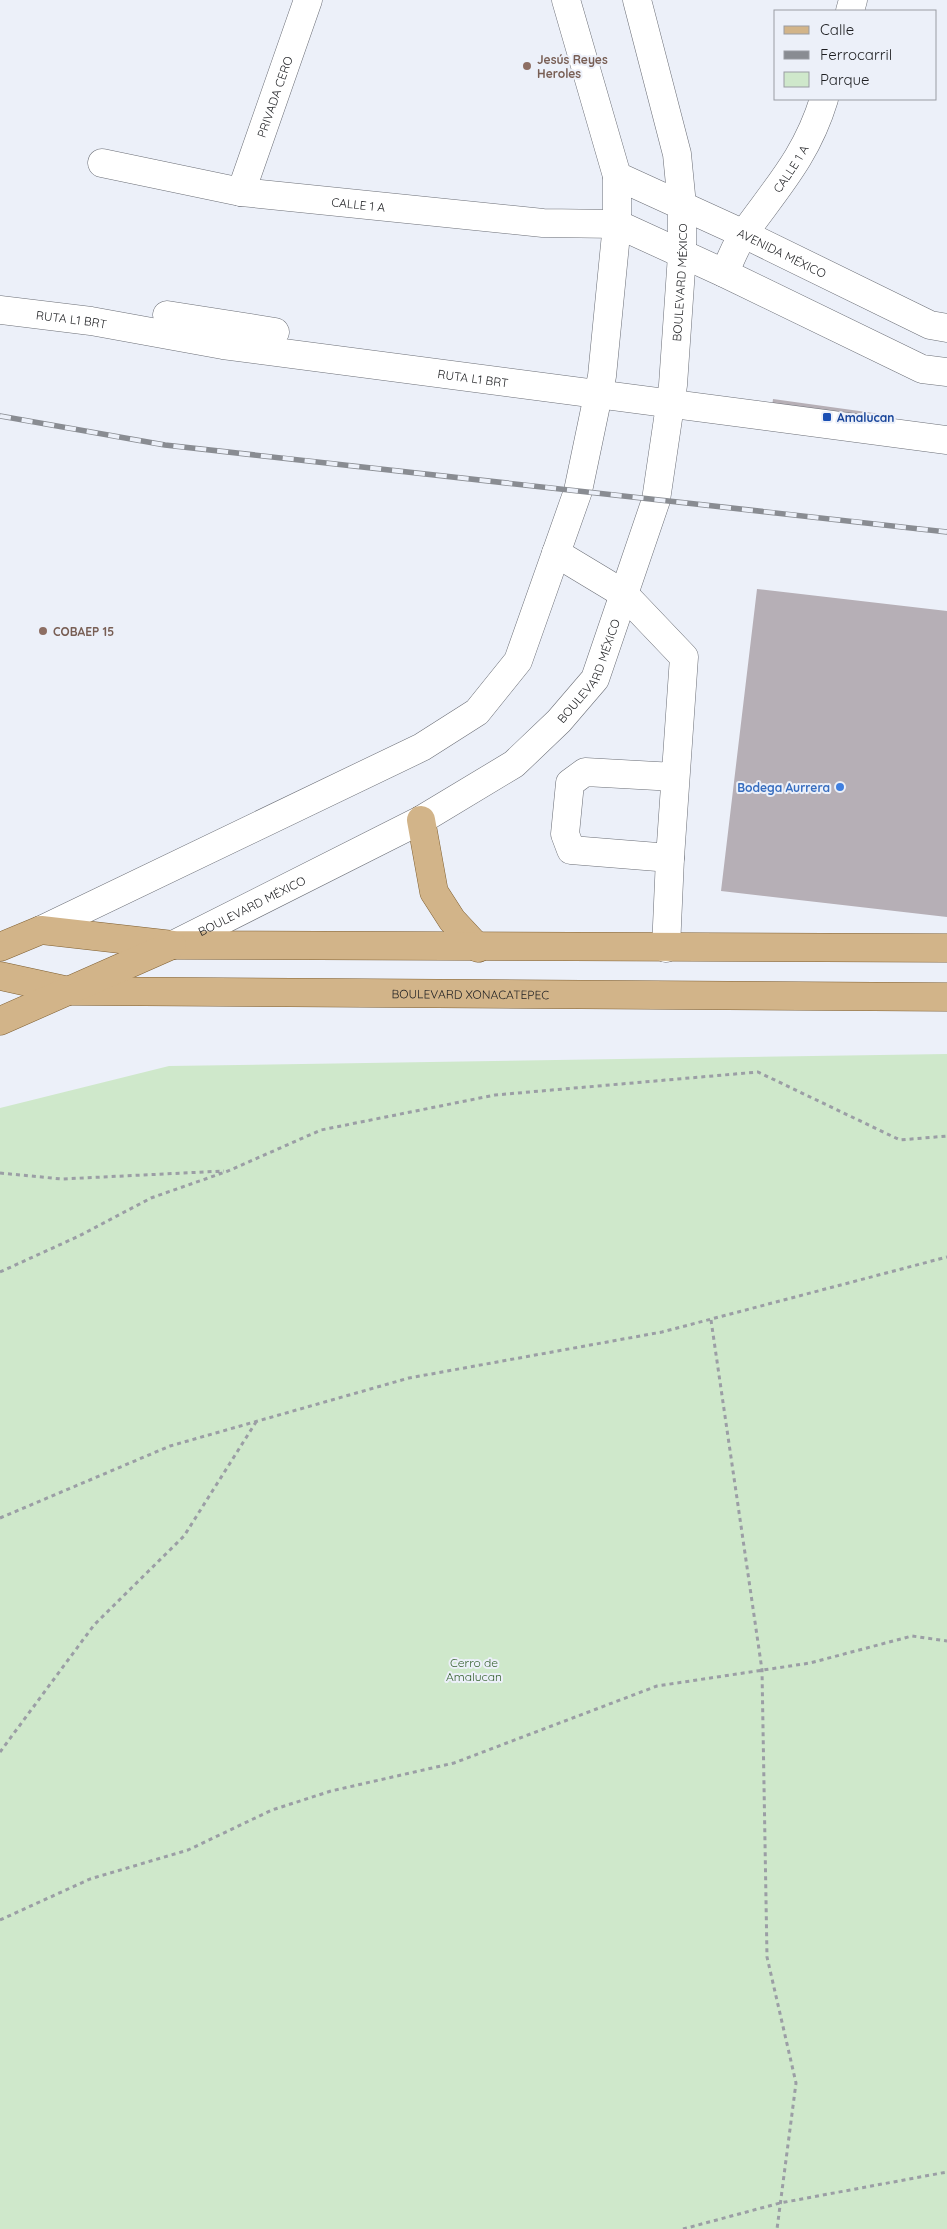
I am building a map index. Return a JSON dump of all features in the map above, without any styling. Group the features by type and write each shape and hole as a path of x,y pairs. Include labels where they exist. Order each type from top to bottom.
{"main road":[{"path":"421,820 434,892 452,920 478,948"},
{"path":"0,948 41,930 174,945 478,948 947,948"},
{"name":"BOULEVARD MÉXICO","path":"69,991 174,945"},
{"path":"0,976 69,991"},
{"name":"BOULEVARD XONACATEPEC","path":"0,1021 69,991 947,997"}],"street":[{"name":"PRIVADA CERO","path":"241,192 308,0"},
{"path":"41,930 422,747 477,712 518,661 578,491 600,385 617,224 617,176 566,0"},
{"name":"BOULEVARD MÉXICO","path":"174,945 421,820 514,764 559,721 595,680 656,500 672,394 682,255 682,205 676,154 637,0"},
{"name":"CALLE 1 A","path":"724,273 744,234 790,172 816,126 824,100"},
{"name":"CALLE 1 A","path":"102,163 241,192 543,223 617,224"},
{"name":"AVENIDA MÉXICO","path":"617,176 744,234 930,326 947,328"},
{"path":"617,224 724,273 922,369 947,372"},
{"name":"RUTA L1 BRT","path":"0,291 57,297 516,374"},
{"name":"RUTA L1 BRT","path":"0,310 91,320 223,345 516,374 672,394 947,422"},
{"name":"RUTA L1 BRT","path":"672,394 947,440"},
{"path":"556,552 624,594 684,657 670,858 666,948"},
{"path":"670,858 571,850 565,834 570,783 585,772 676,777"}],"path":[{"path":"0,1272 79,1236 151,1198 228,1171 321,1130 495,1095 758,1072 900,1140 947,1136"},
{"path":"0,1173 62,1179 228,1171"},
{"path":"0,1518 170,1446 409,1378 662,1332 947,1257"},
{"path":"711,1320 762,1670 766,1958 796,2083 777,2229"},
{"path":"0,1752 94,1625 184,1536 257,1421"},
{"path":"0,1920 90,1879 188,1850 272,1810 331,1791 454,1763 657,1686 810,1663 912,1636 947,1641"},
{"path":"683,2229 780,2203 947,2172"}],"green space":[{"name":"Cerro de Amalucan","path":"947,1054 947,2229 0,2229 0,1108 169,1066"}],"building":[{"path":"773,399 888,415 886,430 771,415"},
{"name":"Bodega Aurrera","path":"757,589 947,611 947,917 721,891"}],"railway":[{"path":"0,416 165,445 947,532"}],"place":[{"name":"Jesús Reyes Heroles","path":"527,66"},
{"name":"Amalucan","path":"827,417"},
{"name":"COBAEP 15","path":"43,631"},
{"name":"Bodega Aurrera","path":"840,787"}]}
